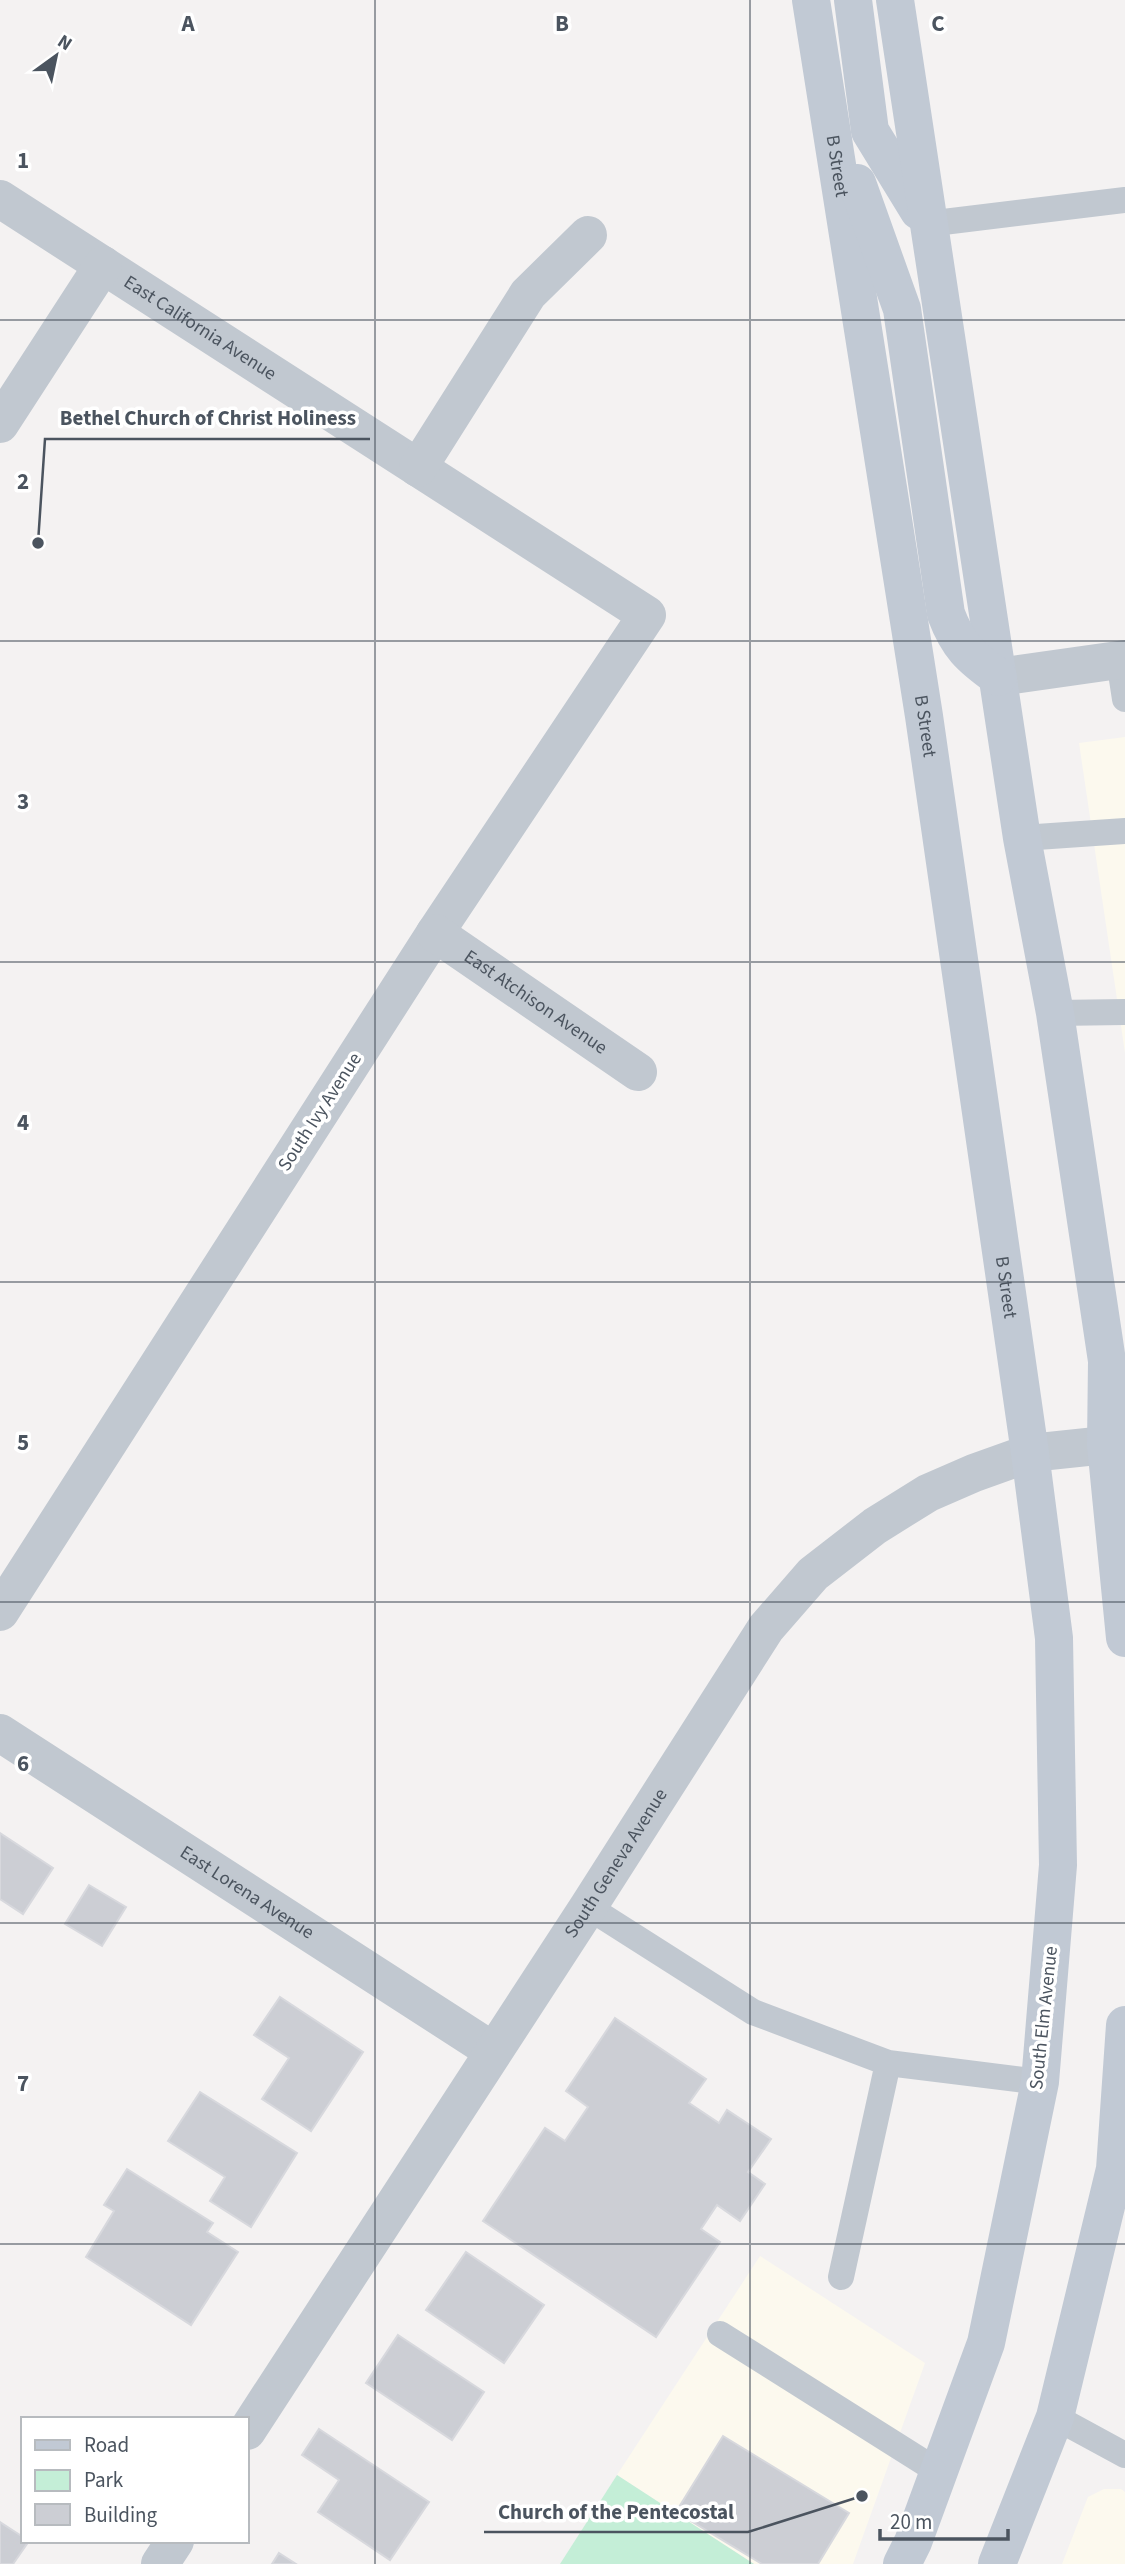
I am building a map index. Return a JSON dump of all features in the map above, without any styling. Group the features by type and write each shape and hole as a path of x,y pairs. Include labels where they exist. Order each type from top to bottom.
{"main road":[{"name":"B Street","path":"811,0 926,729 1030,1453"},
{"path":"853,0 870,131 927,224"},
{"path":"895,0 1022,838 1055,1013 1107,1362 1107,1445 1125,1638"},
{"path":"825,95 902,309 946,614 954,637 975,660 998,677"},
{"name":"South Elm Avenue","path":"902,2564 913,2542 986,2343 1040,2082 1058,1865 1054,1638 1030,1453"},
{"path":"997,2564 1055,2417 1115,2169 1125,2025"}],"street":[{"name":"East California Avenue","path":"0,199 647,615"},
{"path":"418,468 528,294 589,235"},
{"path":"0,424 103,265"},
{"name":"South Ivy Avenue","path":"0,1612 435,933 647,615"},
{"path":"998,677 1122,659"},
{"name":"East Atchison Avenue","path":"435,933 638,1072"},
{"name":"South Geneva Avenue","path":"248,2429 766,1628 813,1574 875,1526 928,1493 1030,1453 1107,1445"},
{"name":"East Lorena Avenue","path":"0,1733 493,2051"},
{"path":"160,2564 174,2543"}],"lane":[{"path":"927,224 1125,200"},
{"path":"1122,659 1125,699"},
{"path":"1022,838 1125,831"},
{"path":"1055,1013 1125,1012"},
{"path":"588,1907 752,2012 888,2063 1040,2082"},
{"path":"841,2277 888,2063"},
{"path":"720,2334 939,2472"},
{"path":"1055,2417 1125,2455"}],"shaded area":[{"path":"1125,737 1125,1053 1079,743"},
{"path":"760,2256 925,2363 853,2564 754,2564 617,2475"},
{"path":"1104,2489 1121,2489 1125,2492 1125,2564 1062,2564 1088,2497"}],"green space":[{"path":"617,2475 754,2564 560,2564"}],"building":[{"path":"0,1833 53,1868 23,1914 0,1899"},
{"path":"89,1885 126,1907 102,1946 65,1924"},
{"path":"280,1997 363,2052 311,2131 262,2099 289,2058 254,2035"},
{"path":"615,2018 706,2079 689,2103 719,2123 727,2110 771,2139 748,2172 765,2184 740,2221 717,2205 701,2229 720,2242 656,2337 483,2221 545,2128 565,2141 588,2107 566,2091"},
{"path":"200,2092 297,2153 251,2227 210,2201 225,2177 168,2141"},
{"path":"127,2169 213,2223 207,2232 238,2252 191,2325 86,2257 114,2211 104,2205"},
{"path":"466,2252 544,2305 504,2363 426,2310"},
{"path":"398,2335 484,2392 452,2440 366,2383"},
{"path":"319,2429 429,2502 390,2560 318,2512 339,2480 302,2455"},
{"path":"723,2436 849,2513 818,2564 762,2564 676,2512"},
{"path":"0,2522 21,2536 21,2543 28,2543 13,2564 0,2564"},
{"path":"279,2553 296,2564 272,2564"}],"place":[{"name":"Bethel Church of Christ Holiness","path":"38,543"},
{"name":"Church of the Pentecostal","path":"862,2496"}]}
